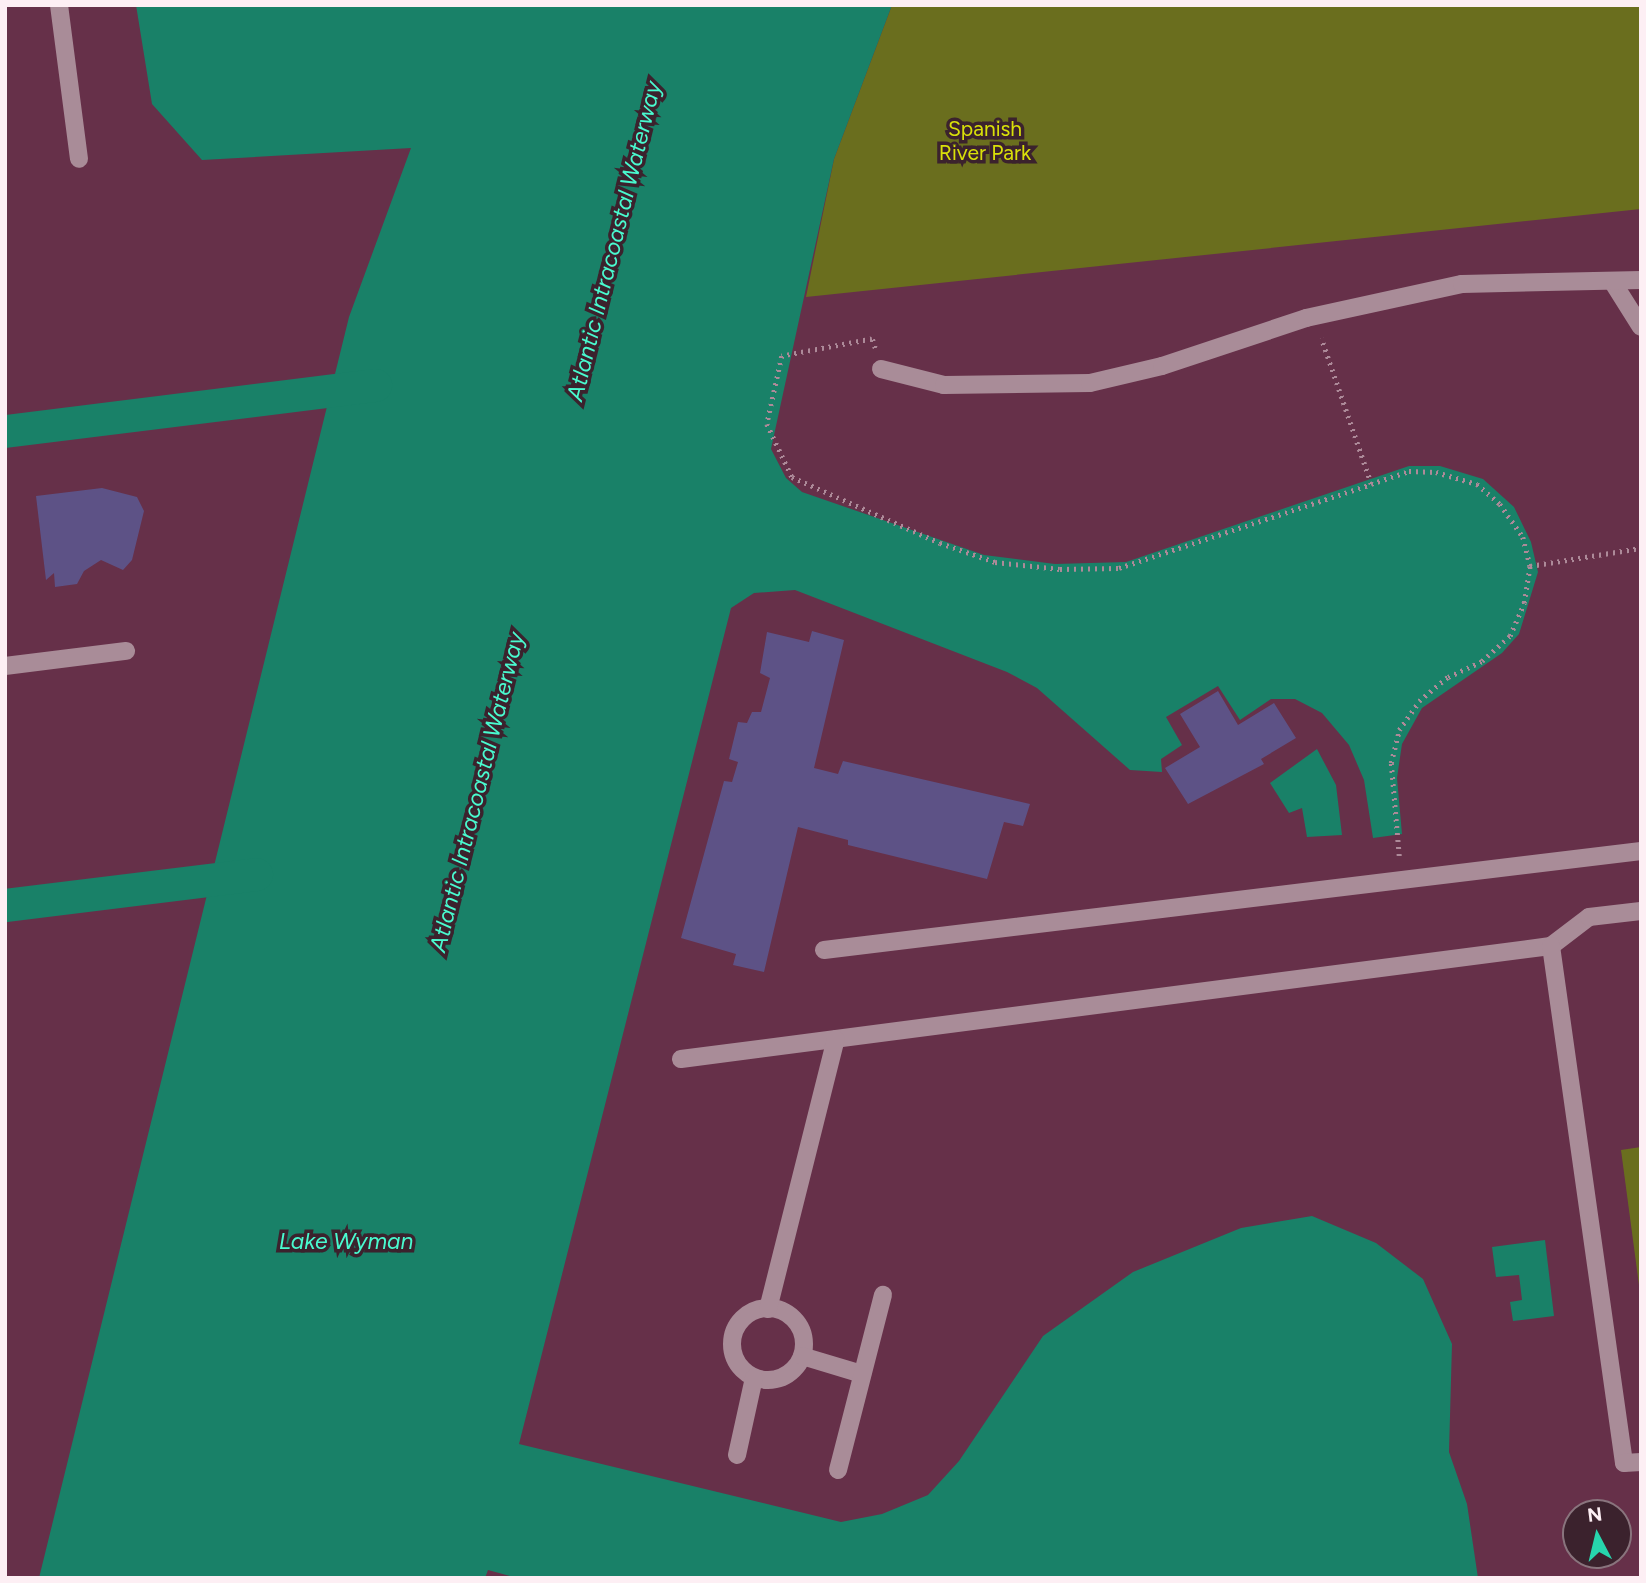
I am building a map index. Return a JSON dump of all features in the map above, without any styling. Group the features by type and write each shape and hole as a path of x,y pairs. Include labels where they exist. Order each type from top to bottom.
{"street":[{"path":"59,5 79,159"},
{"path":"881,369 944,385 1090,383 1162,366 1314,317 1462,284 1641,280"},
{"path":"1612,281 1641,327"},
{"path":"5,666 126,651"},
{"path":"824,950 1641,851"},
{"path":"681,1059 1551,946 1589,917 1641,911"},
{"path":"1551,946 1624,1463 1641,1462"},
{"path":"768,1308 836,1039"},
{"path":"838,1469 883,1295"},
{"path":"768,1308 796,1321 802,1331 802,1356 787,1376 775,1380 754,1378 735,1360 732,1338 743,1318 768,1308"},
{"path":"802,1356 862,1374"},
{"path":"737,1455 754,1378"}],"path":[{"path":"1314,317 1371,484"},
{"path":"881,369 872,339 782,356 767,424 792,477 995,562 1060,569 1119,568 1371,484 1422,471 1477,484 1500,504 1523,537 1530,566 1524,603 1510,636 1482,661 1438,685 1419,701 1399,730 1391,763 1404,880"},
{"path":"1530,566 1641,548"}],"green space":[{"name":"Spanish River Park","path":"892,5 1641,5 1641,209 806,297 834,159"},
{"path":"1641,1147 1641,1300 1621,1150"}],"water":[{"path":"136,5 892,5 834,159 771,449 786,478 802,492 984,555 1055,564 1126,562 1409,466 1440,466 1483,479 1514,507 1531,542 1538,572 1519,634 1502,653 1422,708 1402,744 1397,778 1402,834 1373,838 1364,780 1349,745 1322,713 1295,699 1271,699 1240,720 1218,686 1166,717 1182,745 1161,759 1162,772 1130,770 1037,688 1007,672 795,590 754,593 731,608 519,1444 841,1522 882,1514 928,1495 959,1461 1043,1336 1133,1272 1241,1228 1312,1216 1376,1243 1423,1279 1452,1344 1449,1452 1467,1504 1478,1578 517,1578 488,1570 485,1578 39,1578 349,317 411,148 202,160 152,104"},
{"path":"1317,749 1336,785 1342,835 1307,837 1302,808 1289,813 1270,783"},
{"path":"1545,1240 1554,1316 1513,1321 1510,1302 1522,1300 1519,1275 1496,1277 1492,1247"}],"building":[{"path":"102,488 137,497 144,511 132,560 123,570 101,560 84,571 77,584 55,587 54,573 46,580 36,496"},
{"path":"812,631 844,640 814,768 838,774 843,761 1030,804 1023,826 1004,822 987,879 848,845 848,840 798,827 764,972 733,965 736,954 681,938 724,781 732,782 738,762 729,759 738,722 747,723 752,712 761,712 770,678 760,673 767,632 809,642"},
{"path":"1218,691 1238,725 1274,703 1296,738 1261,759 1264,764 1188,804 1165,768 1200,747 1180,714"}],"waterway":[{"path":"5,431 375,385"},
{"path":"5,905 256,874"}],"water label":[{"name":"Atlantic Intracoastal Waterway","path":"614,241"},
{"name":"Atlantic Intracoastal Waterway","path":"477,792"},
{"name":"Lake Wyman","path":"346,1241"}]}
